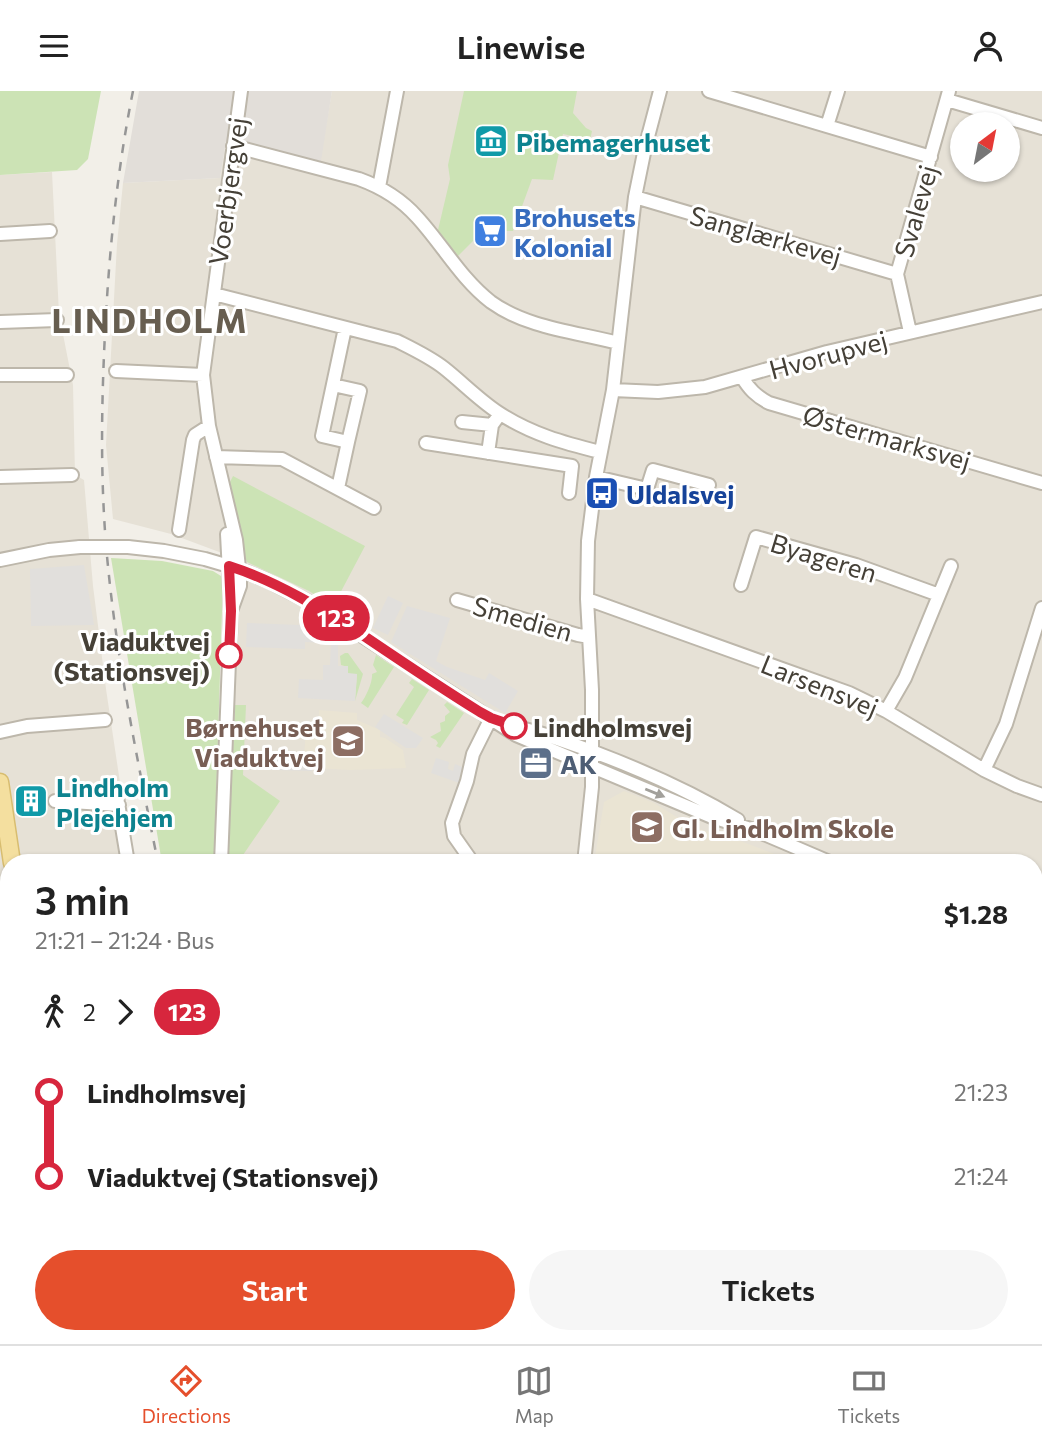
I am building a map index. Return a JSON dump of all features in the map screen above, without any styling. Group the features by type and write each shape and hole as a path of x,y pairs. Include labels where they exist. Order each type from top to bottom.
{"main road":[{"path":"0,782 11,854"}],"street":[{"name":"Voerbjergvej","path":"221,854 234,568 225,499 209,426 203,375 241,91"},
{"path":"379,187 397,91"},
{"path":"585,854 592,789 588,541 600,451 613,390 635,197 660,91"},
{"path":"709,91 724,93 931,156"},
{"path":"827,126 838,91"},
{"path":"948,95 1042,128"},
{"name":"Svalevej","path":"909,332 897,274 948,95"},
{"path":"233,146 359,179 379,187 399,200 416,216 471,283 508,313 618,343"},
{"name":"Sanglærkevej","path":"635,197 897,274"},
{"path":"0,234 50,231"},
{"path":"214,294 397,341 443,367 496,419"},
{"name":"Hvorupvej","path":"613,390 659,392 705,387 827,352 1042,302"},
{"path":"0,322 57,320"},
{"path":"345,328 322,436 348,442"},
{"path":"116,371 203,375"},
{"path":"0,375 67,375"},
{"name":"Østermarksvej","path":"742,377 750,390 769,403 1042,483"},
{"path":"333,385 360,391 338,488"},
{"path":"488,453 496,419"},
{"path":"462,422 496,419 550,439 600,451"},
{"path":"179,530 192,440 209,426"},
{"path":"426,443 572,466 569,493"},
{"path":"216,457 282,459 374,508"},
{"path":"596,477 647,489 653,470 709,485"},
{"path":"0,477 72,475"},
{"name":"Byageren","path":"741,585 756,537 856,565 939,595"},
{"path":"0,560 49,550 128,547 188,555 234,568 266,580 313,604 516,735 712,817 757,831 811,854"},
{"path":"886,711 905,678 951,566"},
{"name":"Larsensvej","path":"587,599 849,693 886,711 984,770 1042,795"},
{"name":"Smedien","path":"457,600 589,637"},
{"path":"984,770 1006,724 1042,608"},
{"path":"491,718 551,737 677,788 757,831"},
{"path":"466,854 454,836 452,823 467,781 473,754 491,718"},
{"path":"0,732 27,726 105,720"},
{"path":"116,791 127,854"},
{"path":"55,801 119,805"}],"shaded area":[{"path":"139,91 332,91 321,161 226,141 220,178 123,183"},
{"path":"332,91 1042,91 1042,854 228,854 238,623 246,562 171,534 113,519 106,445 123,183 220,178 226,141 320,161"},
{"path":"52,172 59,314 73,385 75,475 84,480 93,586 131,854 0,854 0,175"},
{"path":"84,565 94,625 31,626 30,569"},
{"path":"388,596 403,603 388,635 373,628"},
{"path":"407,606 450,618 436,661 485,680 489,673 518,691 505,713 391,642"},
{"path":"247,623 325,626 324,643 305,642 305,649 246,647"},
{"path":"331,642 338,643 338,666 348,666 348,673 357,674 355,701 298,698 299,679 323,680 323,665 330,665"},
{"name":"Børnehuset Viaduktvej","path":"319,710 357,713 357,720 380,730 380,737 403,750 406,768 314,768 314,756 304,754 306,733 318,734"},
{"path":"384,714 423,738 416,748 406,748 375,727"},
{"path":"274,754 312,756 312,771 274,770"},
{"path":"436,758 449,762 448,769 453,771 455,764 467,769 462,784 431,773"},
{"name":"Gl. Lindholm Skole","path":"624,791 654,803 693,827 774,854 595,854 604,802"}],"green space":[{"path":"0,91 101,91 88,159 77,170 0,175"},
{"path":"464,91 577,91 573,113 592,131 590,140 563,134 553,180 532,179 513,231 498,231 494,240 478,236 458,256 438,230 450,179 448,165"},
{"path":"233,476 365,546 336,601 349,612 345,614 309,591 247,562 230,482"},
{"path":"111,558 162,561 213,571 223,580 214,854 160,854"},
{"path":"348,653 363,674 355,701 357,675 348,674 348,667 341,665 340,656"},
{"path":"376,655 394,667 368,708 361,703 369,689 372,674 377,672 373,665"},
{"path":"412,679 429,690 407,725 396,715 414,687 409,683"},
{"path":"447,702 464,713 440,748 436,746 436,740 430,737 441,731 440,723 445,721 445,716 450,712 444,705"},
{"path":"235,705 246,705 243,775 280,801 244,854 228,854"}],"railway":[{"path":"133,91 114,212 105,333 102,454 106,546 113,612 156,854"}],"bus line":[{"name":"123","path":"229,655 229,566 290,591 480,712 514,726"}],"place":[{"name":"Pibemagerhuset","path":"491,141"},
{"name":"Brohusets Kolonial","path":"490,231"},
{"name":"Uldalsvej","path":"602,493"},
{"name":"Viaduktvej (Stationsvej)","path":"229,655"},
{"name":"Lindholmsvej","path":"514,726"},
{"name":"Børnehuset Viaduktvej","path":"348,741"},
{"name":"AK","path":"536,763"},
{"name":"Lindholm Plejehjem","path":"31,801"},
{"name":"Gl. Lindholm Skole","path":"647,827"}],"district":[{"name":"LINDHOLM","path":"150,319"}]}
